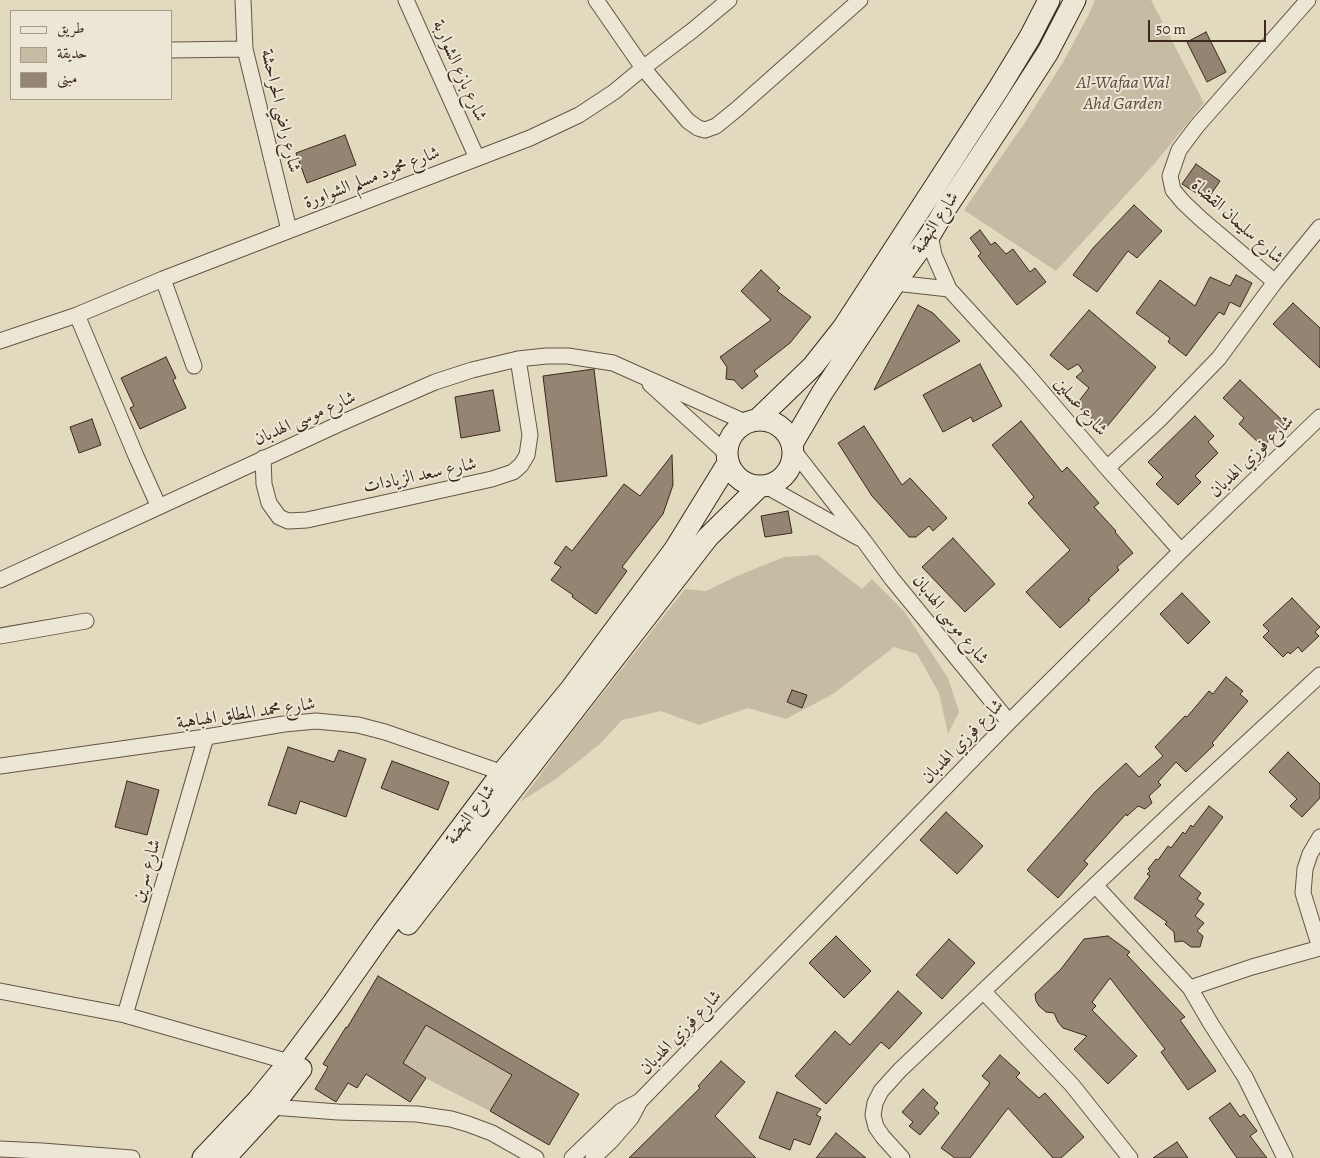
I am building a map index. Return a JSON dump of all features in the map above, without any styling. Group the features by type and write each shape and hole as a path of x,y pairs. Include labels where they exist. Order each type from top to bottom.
{"street":[{"name":"شارع راضي الحراحشة","path":"243,0 246,50 289,230"},
{"name":"شارع بازع الشواربة","path":"406,0 477,158"},
{"path":"596,0 643,68 688,121 698,128 705,130 716,126 860,0"},
{"name":"شارع محمود مسلم الشواورة","path":"0,340 78,315 163,279 530,138 578,115 614,92 729,0"},
{"name":"شارع النهضة","path":"752,421 813,366 843,328 999,88 1030,37 1049,0"},
{"name":"شارع النهضة","path":"792,447 822,393 930,234 1048,52 1075,0"},
{"name":"شارع سليمان القضاة","path":"1275,282 1183,202 1173,190 1170,176 1179,150 1197,126 1308,0"},
{"path":"173,50 246,50"},
{"path":"1107,468 1159,420 1219,358 1275,282 1320,228"},
{"name":"شارع عسلين","path":"930,234 934,255 949,289 1181,551"},
{"path":"163,279 194,366"},
{"path":"896,284 949,289"},
{"path":"78,315 136,456 160,507"},
{"name":"شارع موسى الهدبان","path":"2,580 263,458 435,382 472,370 518,359 568,356 613,363 752,421"},
{"name":"شارع سعد الزيادات","path":"263,458 264,484 269,503 280,517 288,521 307,520 492,479 513,472 528,455 530,435 518,359"},
{"name":"شارع موسى الهدبان","path":"640,374 727,458"},
{"name":"شارع فوزي الهدبان","path":"593,1158 612,1141 631,1118 640,1101 1009,722 1181,551 1320,417"},
{"path":"768,420 776,423 783,428 792,447 792,460 789,468 775,482 763,486 750,485 740,480 733,473 727,458 727,444 731,435 737,428 752,421 768,420"},
{"name":"شارع موسى الهدبان","path":"792,447 892,579 1009,722"},
{"name":"شارع النهضة","path":"225,1158 272,1107 388,949 570,690 675,549 727,458"},
{"name":"شارع النهضة","path":"203,1158 257,1101 289,1062 383,932 708,536 763,486"},
{"name":"شارع موسى الهدبان","path":"763,486 864,541"},
{"path":"0,594 2,580"},
{"path":"0,636 86,621"},
{"path":"902,1158 876,1127 873,1115 875,1103 881,1091 900,1070 983,991 1320,675"},
{"name":"شارع محمد المطلق الهباهبة","path":"0,766 284,724 316,721 358,725 385,732 511,776"},
{"name":"شارع سرين","path":"125,1015 206,737"},
{"path":"1190,988 1252,967 1320,948 1303,893 1305,870 1310,854 1320,837"},
{"path":"1095,885 1190,988 1245,1077 1285,1158"},
{"path":"0,991 125,1015 289,1062"},
{"path":"983,991 1072,1085 1130,1158"},
{"name":"شارع فوزي الهدبان","path":"577,1156 621,1111 640,1101"},
{"path":"272,1107 338,1112 416,1114 451,1119 492,1133 536,1158"},
{"path":"610,1158 612,1141"},
{"path":"0,1149 132,1158"}],"green space":[{"name":"Al-Wafaa Wal Ahd Garden","path":"1095,0 1151,0 1204,103 1155,163 1056,271 964,210 1026,121 1062,64"},
{"path":"818,555 862,589 872,579 904,611 948,678 959,712 948,734 939,693 917,654 894,647 833,694 786,719 748,708 699,725 661,711 622,720 600,744 557,778 520,802 572,732 685,589 706,591 784,557"},
{"path":"353,1019 426,1025 512,1075 490,1111 425,1078 346,1027"}],"building":[{"path":"1206,32 1226,72 1207,82 1187,42"},
{"path":"345,135 356,165 307,183 296,153"},
{"path":"1196,164 1220,181 1207,200 1182,184"},
{"path":"1134,205 1162,231 1137,258 1128,251 1097,292 1073,275 1093,248"},
{"path":"980,230 991,245 995,242 1006,254 1013,249 1030,272 1035,268 1046,282 1017,305 978,256 981,253 970,238"},
{"path":"761,270 780,288 777,291 811,317 790,343 754,371 758,376 742,389 734,380 726,379 727,367 720,357 771,320 741,291"},
{"path":"1236,275 1252,283 1240,307 1230,302 1224,315 1219,312 1186,356 1168,342 1170,338 1136,313 1160,280 1195,306 1210,277 1230,286"},
{"path":"1293,303 1320,328 1320,368 1273,324"},
{"path":"918,305 933,313 960,341 874,390"},
{"path":"1089,310 1156,367 1105,429 1076,405 1089,388 1076,377 1083,371 1078,364 1068,370 1050,355"},
{"path":"166,357 176,378 173,380 186,408 140,429 130,408 134,406 121,378"},
{"path":"980,364 1002,406 973,422 971,417 943,432 923,395"},
{"path":"594,369 607,476 556,482 543,376"},
{"path":"1240,380 1285,423 1263,447 1239,424 1244,418 1223,398"},
{"path":"493,390 500,431 461,438 455,397"},
{"path":"1195,416 1214,436 1208,442 1218,453 1195,476 1201,482 1178,505 1156,484 1163,477 1148,462"},
{"path":"92,419 101,445 79,453 70,427"},
{"path":"1021,421 1062,472 1067,467 1099,503 1094,507 1133,553 1117,567 1119,570 1088,599 1090,600 1060,628 1026,592 1070,550 1028,503 1034,497 992,445"},
{"path":"864,426 902,485 910,478 947,518 933,531 929,526 916,537 909,537 872,496 838,443"},
{"path":"672,455 673,485 663,514 622,567 627,571 596,614 551,580 561,567 554,563 566,546 572,551 624,484 640,496"},
{"path":"788,511 792,533 765,537 761,516"},
{"path":"953,538 995,584 965,612 922,567"},
{"path":"1182,593 1210,622 1188,644 1160,614"},
{"path":"1292,598 1320,627 1315,632 1319,636 1302,652 1298,647 1283,657 1263,637 1269,631 1263,625"},
{"path":"1226,677 1243,691 1240,694 1248,701 1212,743 1214,745 1186,772 1176,762 1158,782 1161,785 1149,796 1152,803 1145,809 1138,806 1127,816 1126,814 1084,861 1088,864 1058,898 1027,870 1095,792 1126,763 1139,777 1163,756 1155,747 1185,716 1187,717 1209,691 1213,694"},
{"path":"792,690 807,695 802,708 787,702"},
{"path":"288,747 334,762 339,750 366,759 346,817 300,801 296,814 268,805"},
{"path":"1288,752 1320,784 1320,798 1302,817 1290,806 1297,799 1269,772"},
{"path":"392,761 449,782 438,810 381,788"},
{"path":"127,781 159,790 147,835 115,827"},
{"path":"1209,806 1223,817 1179,876 1201,893 1197,899 1204,904 1195,916 1204,923 1197,931 1203,936 1200,947 1191,947 1183,941 1175,942 1174,932 1165,924 1167,922 1134,898 1150,876 1147,874 1150,871 1148,869 1156,859 1158,860 1168,846 1171,848 1191,825 1193,827"},
{"path":"946,812 983,846 957,874 920,840"},
{"path":"836,936 871,971 844,998 809,963"},
{"path":"1108,936 1130,952 1127,955 1185,1017 1180,1020 1216,1071 1188,1090 1161,1052 1165,1049 1110,978 1092,1002 1096,1006 1092,1010 1137,1056 1108,1084 1074,1049 1087,1036 1063,1028 1054,1013 1046,1012 1036,1001 1035,994 1061,969 1084,939"},
{"path":"949,939 975,963 942,999 916,975"},
{"path":"378,976 579,1094 549,1145 490,1111 512,1075 426,1025 403,1063 426,1078 410,1102 366,1074 357,1088 348,1083 336,1102 315,1089 328,1067 323,1064"},
{"path":"898,991 922,1013 889,1049 881,1042 826,1104 795,1076 835,1031 850,1045"},
{"path":"1000,1055 1020,1073 1016,1077 1039,1098 1045,1093 1084,1137 1061,1158 1053,1158 1008,1108 970,1158 955,1158 941,1148 990,1083 982,1076"},
{"path":"721,1061 745,1082 715,1116 756,1158 629,1158 700,1088 698,1086"},
{"path":"923,1089 938,1103 934,1108 939,1113 920,1135 909,1126 913,1122 902,1112"},
{"path":"777,1092 821,1109 816,1115 821,1117 810,1145 794,1139 790,1150 759,1138"},
{"path":"1230,1103 1240,1117 1244,1114 1257,1131 1250,1136 1267,1158 1237,1158 1209,1118"},
{"path":"836,1133 866,1158 816,1158"},
{"path":"1177,1142 1188,1158 1153,1158"}]}
